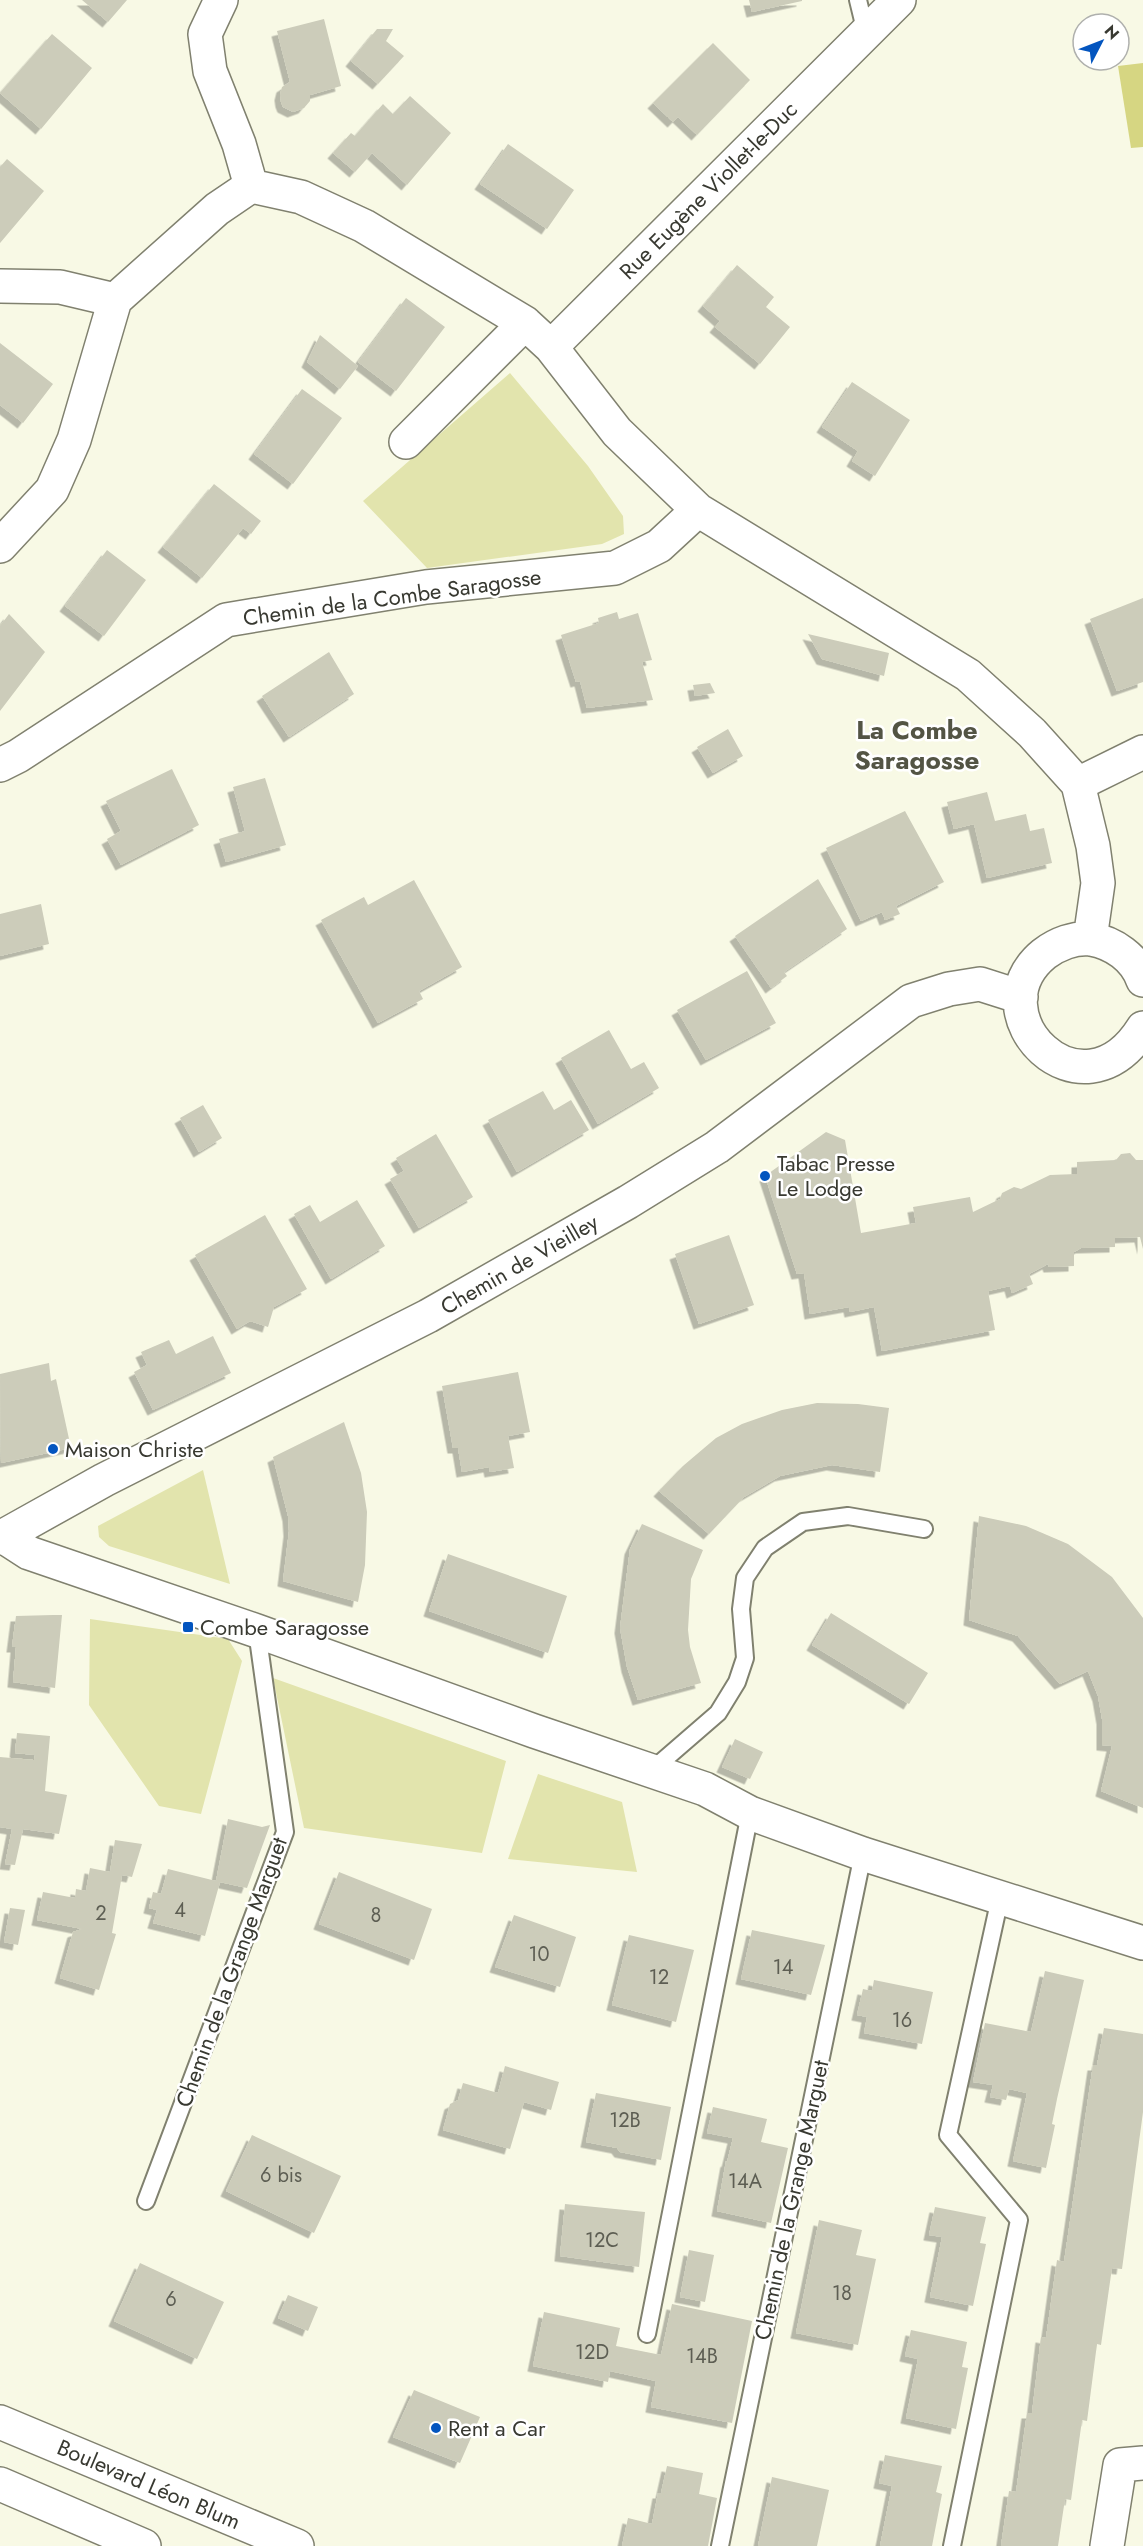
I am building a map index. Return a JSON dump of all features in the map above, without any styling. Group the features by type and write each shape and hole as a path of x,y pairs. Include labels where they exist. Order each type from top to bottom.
{"street":[{"path":"221,0 205,34 210,71 239,144 251,186"},
{"name":"Rue Eugène Viollet-le-Duc","path":"551,347 899,0"},
{"path":"0,546 52,490 74,440 115,300 217,209 251,186 301,196 364,226 525,323 551,347 617,432 698,510 968,675 1032,733 1078,784 1093,846 1098,883 1090,939"},
{"path":"0,286 60,287 115,300"},
{"path":"406,442 525,323"},
{"name":"Chemin de la Combe Saragosse","path":"0,765 18,756 226,620 426,587 615,568 659,546 698,510"},
{"path":"1078,784 1143,752"},
{"path":"1143,980 1139,970 1127,955 1110,945 1090,939 1071,940 1052,948 1036,960 1026,977 1021,997 1022,1017 1030,1035 1042,1051 1059,1062 1079,1066 1098,1065 1118,1058 1132,1045 1143,1028"},
{"name":"Chemin de Vieilley","path":"2,1538 104,1480 428,1316 628,1202 717,1147 911,1001 949,988 980,984 1021,997"},
{"path":"2,1538 29,1553 257,1631 705,1790 750,1812 863,1854 1143,1943"},
{"name":"Boulevard Léon Blum","path":"0,2422 297,2546"},
{"path":"1107,2546 1120,2465 1143,2463"},
{"path":"0,2484 144,2546"}],"lane":[{"path":"858,0 866,33"},
{"path":"651,1771 718,1713 737,1682 745,1658 741,1609 745,1578 765,1548 803,1522 848,1516 924,1529"},
{"name":"Chemin de la Grange Marguet","path":"146,2201 285,1832 257,1631"},
{"path":"647,2334 750,1812"},
{"name":"Chemin de la Grange Marguet","path":"720,2546 863,1854"},
{"path":"952,2546 1020,2220 948,2135 1000,1898"}],"green space":[{"path":"510,373 588,466 623,516 624,534 602,544 427,568 363,501"},
{"path":"203,1470 230,1584 109,1546 99,1537 98,1526"},
{"path":"90,1619 228,1639 242,1661 201,1814 159,1806 89,1705"},
{"path":"273,1678 506,1761 482,1853 304,1828"},
{"path":"538,1774 622,1802 637,1872 508,1859"}],"shaded area":[{"path":"1143,63 1143,147 1131,148 1119,72 1131,72 1131,64"}],"building":[{"path":"82,0 127,0 108,22"},
{"path":"749,0 802,0 802,1 752,12"},
{"path":"324,19 341,86 310,95 310,101 304,108 293,112 283,107 281,102 282,87 290,82 277,31"},
{"path":"377,29 393,29 386,41 404,56 378,84 351,61"},
{"path":"52,34 92,68 41,129 0,93"},
{"path":"713,43 750,80 697,135 678,117 673,122 653,103"},
{"path":"410,96 451,133 407,185 372,153 355,172 333,153 351,133 355,136 383,104 393,114"},
{"path":"508,144 574,190 547,229 480,184"},
{"path":"7,159 44,191 0,243 0,167"},
{"path":"737,265 774,297 766,307 790,327 760,364 715,327 720,321 703,306"},
{"path":"406,298 445,327 396,391 358,362"},
{"path":"320,335 358,366 340,389 307,362"},
{"path":"0,343 53,384 23,423 0,405"},
{"path":"852,382 910,420 875,476 852,461 858,451 822,427"},
{"path":"302,389 342,418 293,484 254,454"},
{"path":"214,484 261,521 251,534 243,528 202,578 163,547"},
{"path":"107,550 146,580 104,636 65,606"},
{"path":"1143,598 1143,682 1117,691 1090,619"},
{"path":"617,612 619,619 638,613 652,660 642,662 653,700 587,708 580,681 576,682 561,635 599,623 598,618"},
{"path":"9,614 45,652 0,711 0,626"},
{"path":"808,634 889,653 884,676 822,659"},
{"path":"329,652 354,694 289,737 262,696"},
{"path":"710,683 715,693 695,696 693,685"},
{"path":"728,729 743,756 713,773 697,747"},
{"path":"172,769 199,825 121,865 107,839 121,831 106,801"},
{"path":"265,778 286,845 226,862 219,839 245,831 233,787"},
{"path":"987,792 995,821 1026,814 1030,831 1044,828 1052,863 987,878 974,824 954,829 947,802"},
{"path":"905,811 944,882 896,906 900,914 885,920 882,912 861,921 826,848"},
{"path":"818,879 847,929 784,972 787,976 771,988 735,936"},
{"path":"414,880 462,967 419,991 423,999 378,1023 321,920 364,897 368,905"},
{"path":"41,904 49,944 0,956 0,914"},
{"path":"747,971 776,1023 706,1060 677,1010"},
{"path":"609,1030 631,1069 644,1062 659,1088 598,1124 561,1058"},
{"path":"543,1091 554,1110 571,1100 589,1130 517,1172 488,1120"},
{"path":"203,1105 222,1138 199,1152 180,1118"},
{"path":"826,1132 845,1140 861,1233 916,1223 913,1207 970,1197 973,1212 1000,1199 1002,1193 1014,1187 1021,1189 1050,1175 1077,1174 1077,1162 1116,1160 1121,1154 1130,1153 1136,1160 1143,1160 1143,1249 1140,1237 1115,1238 1115,1247 1081,1248 1074,1252 1074,1266 1049,1267 1048,1264 1029,1274 1033,1284 1012,1293 1010,1286 988,1291 995,1330 882,1351 874,1307 850,1312 849,1307 810,1314 804,1273 797,1274 765,1176"},
{"path":"436,1134 473,1197 419,1228 390,1179 404,1171 396,1158"},
{"path":"357,1200 385,1246 331,1279 294,1214 310,1205 320,1222"},
{"path":"265,1215 307,1289 274,1307 268,1327 250,1321 237,1329 195,1255"},
{"path":"729,1235 754,1305 699,1324 675,1254"},
{"path":"213,1336 231,1373 153,1410 134,1372 147,1365 141,1352 169,1340 176,1354"},
{"path":"49,1363 51,1381 56,1379 71,1448 1,1463 0,1374"},
{"path":"518,1372 530,1432 508,1436 514,1468 490,1472 489,1467 462,1472 458,1448 453,1448 442,1386"},
{"path":"817,1403 858,1404 889,1408 880,1472 832,1465 780,1476 744,1497 709,1534 659,1491 683,1466 716,1438 742,1424 782,1410"},
{"path":"344,1422 361,1473 367,1512 365,1565 358,1602 283,1581 289,1531 288,1516 273,1457"},
{"path":"979,1516 1026,1526 1068,1544 1112,1577 1143,1618 1143,1808 1101,1791 1112,1746 1102,1745 1102,1719 1098,1696 1088,1671 1060,1684 1018,1636 969,1620"},
{"path":"642,1524 703,1550 691,1579 688,1630 690,1647 701,1683 638,1700 627,1667 620,1628 630,1549"},
{"path":"448,1554 567,1596 548,1653 429,1611"},
{"path":"831,1613 928,1673 909,1704 812,1645"},
{"path":"62,1615 55,1688 13,1682 16,1647 12,1647 16,1616"},
{"path":"17,1733 50,1736 45,1791 67,1795 59,1834 23,1829 15,1865 5,1864 12,1829 0,1827 0,1757 34,1760 35,1755 15,1753"},
{"path":"735,1739 763,1752 750,1779 722,1767"},
{"path":"228,1819 262,1827 270,1825 247,1888 220,1882 205,1936 153,1923 157,1910 149,1908 153,1892 161,1894 168,1869 216,1881"},
{"path":"115,1840 142,1844 132,1877 122,1875 112,1933 116,1934 99,1990 60,1978 73,1932 82,1929 37,1920 43,1892 75,1898 76,1889 86,1891 90,1868 110,1872"},
{"path":"339,1872 432,1909 414,1960 319,1924"},
{"path":"10,1908 25,1910 18,1945 4,1942"},
{"path":"514,1915 576,1937 560,1987 495,1967"},
{"path":"752,1930 825,1945 811,1995 741,1979"},
{"path":"629,1935 694,1950 676,2022 612,2005"},
{"path":"1045,1971 1084,1980 1057,2099 1052,2124 1055,2125 1046,2168 1013,2161 1027,2093 1009,2089 1006,2100 990,2097 993,2085 973,2082 985,2023 1031,2032"},
{"path":"874,1980 933,1992 922,2044 864,2033 867,2017 857,2015 863,1989 872,1991"},
{"path":"1104,2028 1143,2034 1143,2112 1122,2269 1112,2268 1101,2345 1097,2344 1087,2421 1082,2420 1071,2500 1065,2499 1058,2546 1001,2546 1009,2491 1016,2492 1027,2413 1032,2413 1041,2337 1046,2338 1057,2260 1064,2262 1093,2065 1097,2065"},
{"path":"505,2066 559,2082 551,2110 524,2102 510,2149 443,2130 450,2104 458,2100 463,2083 498,2093"},
{"path":"596,2093 671,2107 661,2160 586,2142"},
{"path":"713,2107 767,2119 761,2142 788,2148 771,2223 717,2211 726,2161 733,2138 707,2133"},
{"path":"252,2135 341,2176 314,2233 226,2191"},
{"path":"565,2204 645,2212 639,2267 560,2256"},
{"path":"935,2207 986,2217 980,2243 986,2244 973,2306 930,2297 942,2237 929,2235"},
{"path":"819,2220 862,2230 856,2255 876,2259 858,2345 796,2333"},
{"path":"689,2250 714,2255 705,2302 680,2297"},
{"path":"140,2263 224,2302 197,2359 114,2321"},
{"path":"288,2295 318,2307 308,2331 278,2318"},
{"path":"672,2304 752,2321 732,2423 651,2407 656,2381 610,2371 608,2382 533,2366 544,2312 620,2328 616,2346 661,2355"},
{"path":"911,2330 967,2342 962,2367 968,2368 956,2429 906,2418 918,2359 905,2356"},
{"name":"Rent a Car","path":"414,2390 480,2417 460,2463 393,2437"},
{"path":"885,2455 942,2466 936,2492 942,2494 932,2546 880,2546 892,2486 879,2483"},
{"path":"667,2466 703,2473 699,2494 717,2498 708,2546 622,2546 628,2518 652,2524 658,2493 661,2493"},
{"path":"772,2477 829,2490 817,2546 758,2546"}],"place":[{"name":"Tabac Presse Le Lodge","path":"765,1176"},
{"name":"Maison Christe","path":"53,1449"},
{"name":"Combe Saragosse","path":"188,1627"},
{"name":"Rent a Car","path":"436,2428"}],"district":[{"name":"La Combe Saragosse","path":"917,745"}]}
